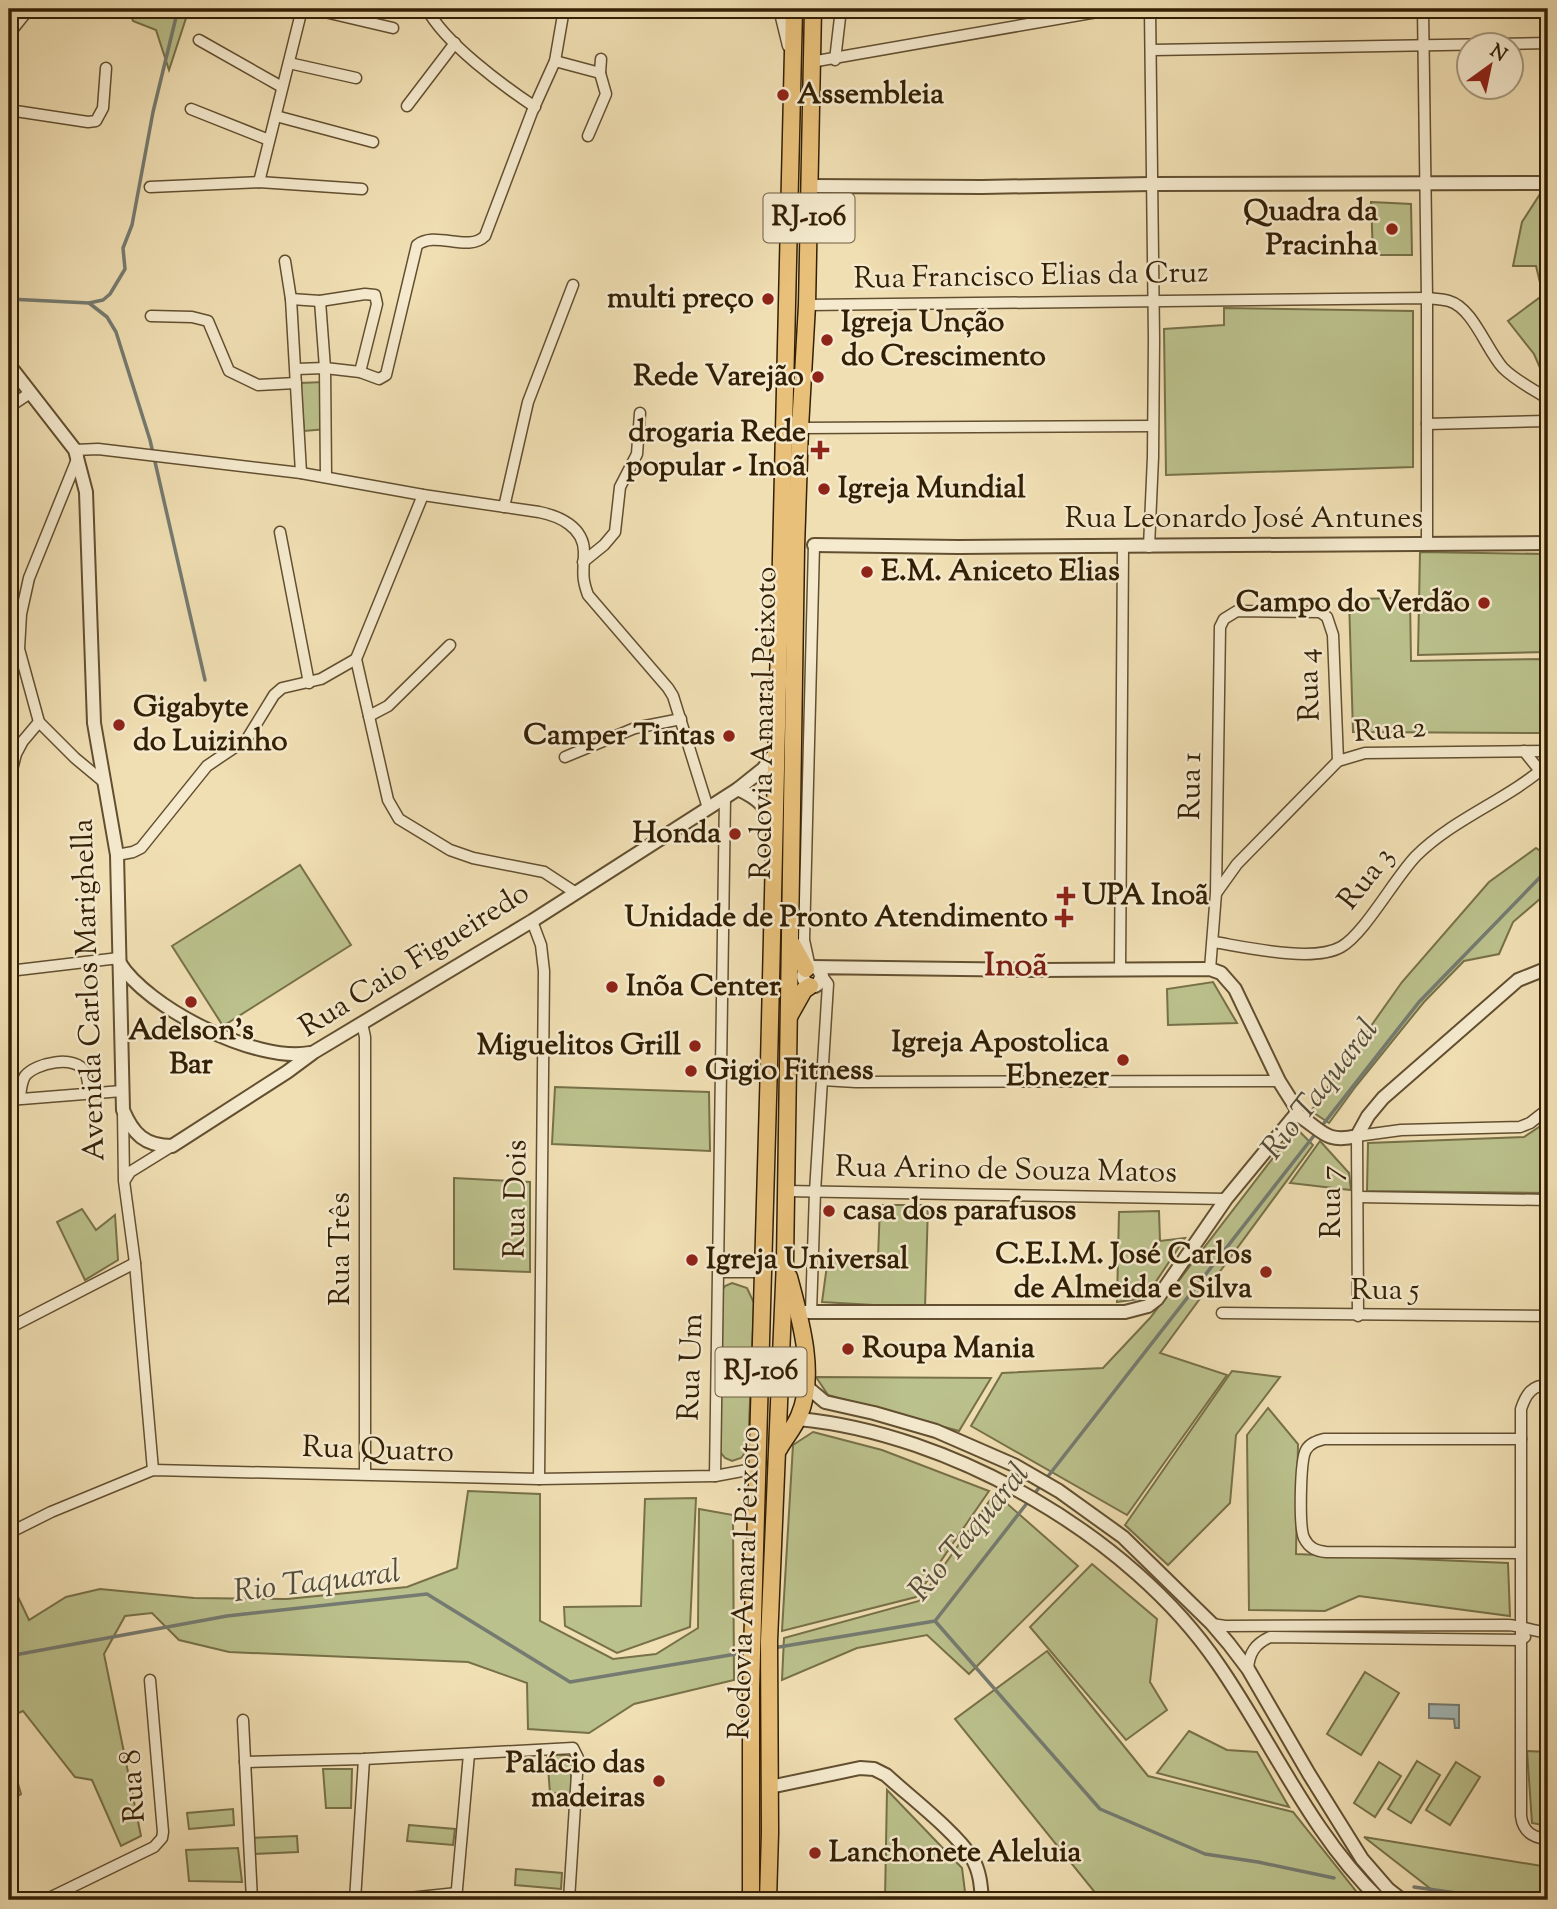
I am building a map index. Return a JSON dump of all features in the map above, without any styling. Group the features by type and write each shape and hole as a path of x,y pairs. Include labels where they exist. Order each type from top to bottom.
{"highway":[{"name":"Rodovia Amaral Peixoto","path":"768,1900 768,1687 761,1641 758,1468 794,9"},
{"name":"Rodovia Amaral Peixoto","path":"751,1900 751,1688 761,1641 777,1452 785,1261 800,428 807,305 813,9"},
{"path":"789,1017 813,975 795,953 790,938"},
{"path":"777,1452 798,1419 806,1385 805,1312 785,1261"}],"street":[{"path":"9,34 29,9"},
{"path":"259,182 302,9"},
{"path":"312,9 393,28"},
{"path":"427,9 455,43 509,90 535,107"},
{"path":"296,369 325,368 360,372 383,379 388,370 417,245 424,240 475,242 483,239 555,61 564,9"},
{"path":"779,9 793,60"},
{"path":"835,60 841,9"},
{"path":"811,62 835,60 1114,9"},
{"path":"1149,547 1152,426 1150,9"},
{"path":"1423,9 1427,544"},
{"path":"199,40 282,87"},
{"path":"407,106 455,43"},
{"path":"1152,50 1548,43"},
{"path":"588,136 606,94 600,73 601,59"},
{"path":"555,61 600,73"},
{"path":"289,63 356,78"},
{"path":"9,110 96,121 103,108 106,68"},
{"path":"191,109 269,141"},
{"path":"276,117 373,142"},
{"path":"150,187 259,182 362,189"},
{"path":"809,186 1548,183"},
{"path":"285,261 291,299 301,473"},
{"path":"504,506 528,402 573,285"},
{"path":"291,299 320,301 375,295 377,304 360,372"},
{"name":"Rua Francisco Elias da Cruz","path":"807,305 1427,298 1460,306 1504,369 1548,399"},
{"path":"320,301 325,368 326,477"},
{"path":"151,316 192,317 208,321 229,371 258,385 296,383"},
{"name":"Avenida Carlos Marighella","path":"9,365 76,453 86,492 94,723 117,855 124,1181 135,1262 153,1469"},
{"path":"9,407 30,393"},
{"path":"583,562 604,545 615,531 620,487 638,454 640,414"},
{"path":"1427,424 1548,421"},
{"path":"800,428 1152,426"},
{"path":"105,783 75,758 40,722 14,649 29,578 76,453 98,449 301,473 554,515 569,523 580,538 584,551 583,581 589,595 668,688 681,719 708,808"},
{"path":"423,495 356,659 388,800 399,819 450,850 473,858 544,872 576,893"},
{"path":"280,532 309,682"},
{"name":"Rua Leonardo José Antunes","path":"814,545 1149,547 1548,544"},
{"path":"814,545 804,940 813,975 828,984 805,1312 1138,1310 1157,1299 1226,1199 1300,1116"},
{"path":"1120,970 1123,547"},
{"name":"Rua 4","path":"1237,611 1320,612 1327,617 1333,635 1338,761"},
{"name":"Rua 1","path":"1210,969 1216,892 1220,627 1224,619 1237,611"},
{"path":"369,716 388,706 450,645"},
{"path":"117,855 141,848 206,766 247,739 274,695 282,688 321,679 356,659"},
{"path":"565,757 635,728 681,719"},
{"path":"9,781 16,754 40,722"},
{"name":"Rua 3","path":"1214,942 1288,954 1326,952 1341,947 1354,936 1396,878 1417,855 1440,835 1525,783 1544,768 1524,751"},
{"name":"Rua 2","path":"1216,892 1237,864 1338,761 1364,753 1548,751"},
{"name":"Rua Caio Figueiredo","path":"124,1181 130,1172 314,1052 576,893 738,789 763,769 775,753"},
{"path":"738,789 756,797 764,806 774,829"},
{"name":"Rua Um","path":"715,1476 725,797"},
{"path":"1216,853 1237,864"},
{"name":"Rua Dois","path":"532,920 541,945 544,971 539,1479"},
{"path":"9,971 119,960 143,991 173,1011 226,1037 286,1055 314,1052"},
{"path":"813,975 837,974 848,968 1210,969 1221,973 1235,989 1279,1081 1300,1116 1329,1138 1343,1139 1401,1130 1520,1127 1548,1109"},
{"name":"Rua 7","path":"1358,1316 1357,1136 1368,1116 1383,1098 1518,980 1548,968"},
{"path":"120,999 133,991 143,991"},
{"name":"Rua Três","path":"362,1023 365,1037 365,1475"},
{"path":"286,1055 290,1062 287,1072"},
{"path":"20,1097 21,1085 26,1075 36,1067 66,1062 79,1065 85,1072 89,1093"},
{"path":"822,1080 1279,1081"},
{"path":"9,1100 20,1097 122,1091"},
{"path":"123,1110 132,1129 142,1139 156,1145 172,1146"},
{"name":"Rua Arino de Souza Matos","path":"786,1191 1226,1199"},
{"path":"1359,1198 1548,1200"},
{"path":"9,1328 135,1262"},
{"path":"719,1272 763,1272"},
{"name":"Rua 5","path":"1222,1313 1548,1316"},
{"path":"806,1385 825,1402 874,1413 936,1432 1014,1465 1059,1491 1123,1537 1212,1624 1248,1669 1344,1832 1362,1859 1388,1889 1402,1900"},
{"path":"1548,1385 1538,1385 1524,1399 1521,1409 1520,1553 1522,1823 1531,1835 1548,1839"},
{"path":"821,1421 825,1402"},
{"path":"798,1419 821,1421 931,1450 1007,1483 1051,1509 1102,1545 1164,1599 1216,1661 1321,1828 1379,1900 1388,1889"},
{"path":"1520,1553 1326,1552 1310,1547 1302,1533 1303,1459 1310,1445 1317,1441 1521,1439"},
{"name":"Rua Quatro","path":"9,1533 51,1512 153,1469 539,1479 715,1476 758,1468"},
{"path":"1164,1599 1175,1587"},
{"path":"1212,1624 1521,1626 1534,1632 1548,1632"},
{"path":"1248,1669 1253,1649 1270,1637 1520,1640 1534,1632"},
{"name":"Rua 8","path":"45,1900 154,1847 162,1838 150,1680"},
{"path":"243,1720 253,1900"},
{"path":"1265,1738 1284,1731"},
{"path":"245,1762 364,1759 569,1747 576,1750 578,1758 569,1900"},
{"path":"390,1900 456,1897 469,1754"},
{"path":"355,1900 364,1759"},
{"path":"770,1787 860,1768 874,1769 896,1785 958,1841 973,1859 980,1878 982,1900"}],"green space":[{"path":"128,9 189,9 169,70 156,30 133,21"},
{"path":"1548,190 1548,379 1544,377 1534,354 1508,321 1543,295 1536,266 1513,266 1522,222 1542,191"},
{"name":"Quadra da Pracinha","path":"1371,202 1411,204 1412,255 1373,255"},
{"path":"1224,308 1413,311 1413,467 1166,475 1164,329 1224,325"},
{"path":"324,382 327,429 304,431 300,383"},
{"name":"Campo do Verdão","path":"1420,552 1548,554 1548,652 1418,655"},
{"path":"1410,598 1411,661 1548,659 1548,733 1353,732 1349,599"},
{"path":"1536,848 1545,854 1548,851 1548,892 1513,922 1499,954 1464,961 1424,1002 1329,1123 1311,1111 1402,982 1489,882"},
{"path":"300,865 351,945 223,1026 172,946"},
{"path":"1213,982 1237,1023 1168,1025 1167,989"},
{"path":"555,1087 709,1092 710,1151 552,1144"},
{"path":"1548,1121 1548,1193 1367,1191 1368,1143 1524,1137"},
{"path":"1296,1128 1313,1145 1160,1353 1227,1375 1127,1515 971,1426 1002,1373 1103,1368 1150,1318"},
{"path":"1320,1141 1349,1173 1351,1190 1290,1183"},
{"path":"454,1178 530,1182 530,1272 454,1269"},
{"path":"880,1205 928,1205 925,1308 822,1302 828,1258 878,1259"},
{"path":"82,1209 96,1230 115,1215 118,1260 85,1280 57,1222"},
{"path":"1159,1211 1160,1241 1185,1238 1145,1298 1117,1302 1119,1212"},
{"path":"732,1283 747,1288 754,1303 748,1449 741,1458 732,1461 725,1458 717,1448 719,1295 725,1286"},
{"path":"1232,1371 1280,1377 1236,1435 1230,1503 1168,1565 1125,1525"},
{"path":"816,1377 991,1378 959,1431 828,1395"},
{"path":"1268,1408 1298,1444 1296,1554 1508,1563 1510,1616 1359,1596 1325,1611 1249,1610 1247,1435"},
{"path":"813,1432 882,1450 989,1491 916,1597 782,1631 793,1445"},
{"path":"468,1491 540,1494 540,1621 613,1659 656,1654 698,1628 699,1509 733,1515 734,1680 634,1704 589,1733 528,1729 527,1683 468,1662 229,1652 179,1640 152,1613 125,1616 104,1654 141,1836 121,1846 92,1780 75,1777 23,1711 9,1717 9,1578 29,1620 66,1597 100,1589 194,1598 287,1599 407,1587 457,1568"},
{"path":"995,1493 1078,1566 969,1674 927,1635 857,1648 782,1680 784,1638 919,1601"},
{"path":"696,1498 690,1627 617,1653 565,1626 564,1607 641,1606 645,1499"},
{"path":"1092,1564 1157,1619 1150,1682 1167,1710 1126,1740 1030,1627"},
{"path":"1047,1651 1148,1776 1293,1812 1363,1900 1101,1900 955,1719"},
{"path":"1365,1672 1399,1693 1361,1755 1327,1734"},
{"path":"1189,1731 1227,1750 1257,1752 1289,1807 1157,1773"},
{"path":"1527,1751 1548,1752 1548,1826 1532,1823"},
{"path":"9,1753 21,1794 9,1802"},
{"path":"547,1754 571,1756 571,1794 550,1793"},
{"path":"1417,1761 1440,1775 1411,1823 1388,1809"},
{"path":"1379,1762 1401,1776 1375,1817 1354,1803"},
{"path":"1456,1762 1480,1777 1450,1825 1426,1810"},
{"path":"323,1769 352,1769 351,1808 326,1808"},
{"path":"887,1790 962,1868 966,1900 885,1900"},
{"path":"233,1809 234,1825 189,1829 187,1813"},
{"path":"409,1825 455,1829 453,1845 407,1841"},
{"path":"297,1836 298,1852 252,1854 251,1838"},
{"path":"1364,1837 1548,1867 1548,1900 1445,1900"},
{"path":"238,1848 242,1882 189,1881 186,1850"},
{"path":"516,1869 562,1873 561,1889 515,1885"}],"water":[{"path":"1429,1704 1459,1705 1459,1728 1455,1728 1454,1719 1429,1718"}],"waterway":[{"path":"9,299 89,303 103,300 110,294 125,269 123,248 132,225 153,112 178,9"},
{"path":"89,303 107,317 116,332 150,440 205,680"},
{"name":"Rio Taquaral","path":"1321,1127 1419,1002 1548,869"},
{"name":"Rio Taquaral","path":"773,1648 935,1621 1316,1133"},
{"name":"Rio Taquaral","path":"9,1656 227,1616 427,1594 570,1682 748,1652"},
{"path":"935,1621 1100,1809 1205,1854 1334,1878"},
{"path":"1414,1887 1506,1900"}],"place":[{"name":"Assembleia","path":"783,95"},
{"name":"Quadra da Pracinha","path":"1392,229"},
{"name":"multi preço","path":"768,299"},
{"name":"Igreja Unção do Crescimento","path":"827,340"},
{"name":"Rede Varejão","path":"818,377"},
{"name":"drogaria Rede popular - Inoã","path":"820,450"},
{"name":"Igreja Mundial","path":"824,489"},
{"name":"E.M. Aniceto Elias","path":"867,572"},
{"name":"Campo do Verdão","path":"1484,603"},
{"name":"Gigabyte do Luizinho","path":"119,725"},
{"name":"Camper Tintas","path":"729,736"},
{"name":"Honda","path":"735,834"},
{"name":"UPA Inoã","path":"1066,896"},
{"name":"Unidade de Pronto Atendimento","path":"1064,918"},
{"name":"Inõa Center","path":"612,987"},
{"name":"Adelson's Bar","path":"191,1002"},
{"name":"Miguelitos Grill","path":"695,1046"},
{"name":"Igreja Apostolica Ebnezer","path":"1123,1060"},
{"name":"Gigio Fitness","path":"691,1071"},
{"name":"casa dos parafusos","path":"829,1211"},
{"name":"Igreja Universal","path":"692,1260"},
{"name":"C.E.I.M. José Carlos de Almeida e Silva","path":"1266,1272"},
{"name":"Roupa Mania","path":"848,1349"},
{"name":"Palácio das madeiras","path":"659,1781"},
{"name":"Lanchonete Aleluia","path":"815,1853"}],"district":[{"name":"Inoã","path":"1016,967"}]}
